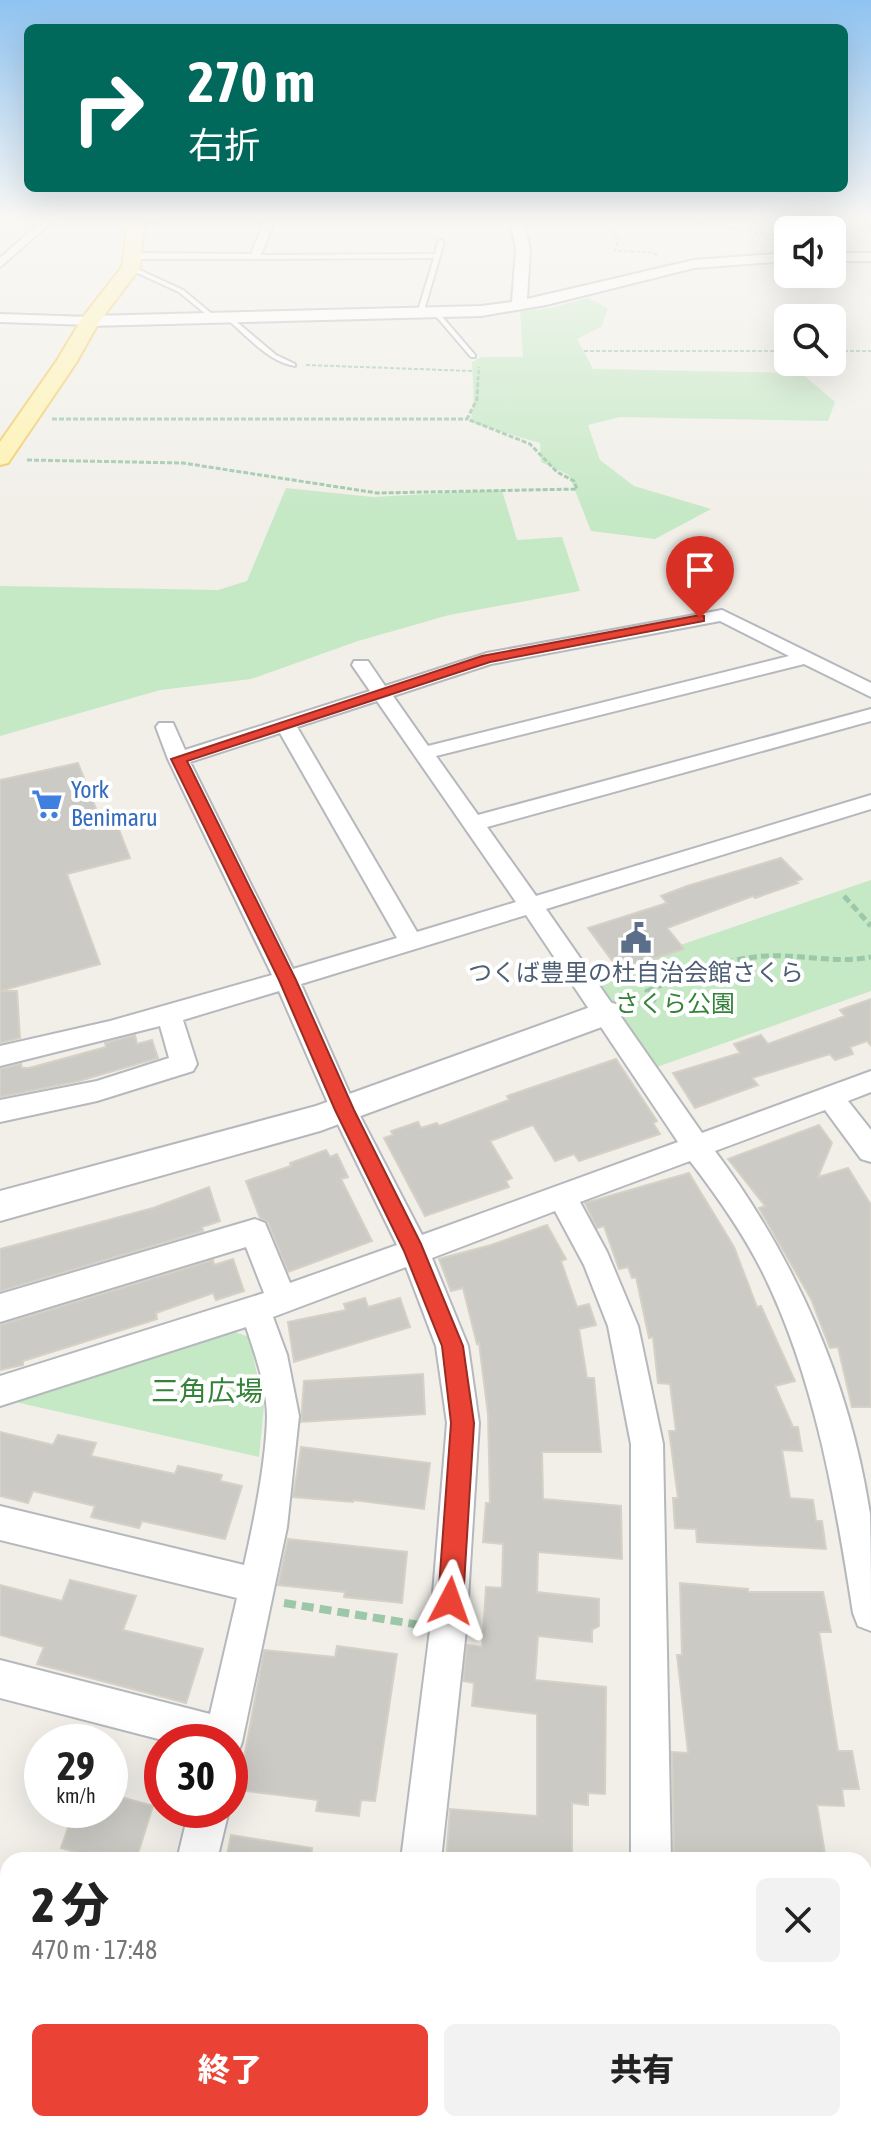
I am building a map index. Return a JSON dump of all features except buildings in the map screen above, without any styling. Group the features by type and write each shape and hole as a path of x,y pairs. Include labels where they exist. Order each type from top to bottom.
{"main road":[{"path":"8,458 28,419 90,321"}],"street":[{"path":"45,319 190,319"},
{"path":"178,759 487,659 722,615 871,691"},
{"path":"424,753 805,658"},
{"path":"361,665 607,1013 696,1147 729,1190 774,1264 815,1363 837,1443 870,1603"},
{"path":"474,823 871,715"},
{"path":"285,724 411,942"},
{"path":"166,727 178,759 287,980 344,1110 414,1250 452,1346 463,1423 448,1630 422,1852"},
{"path":"0,1056 169,1014 287,980 871,802"},
{"path":"0,1206 344,1110 607,1013"},
{"path":"0,1111 97,1091 184,1064 169,1014"},
{"path":"0,1391 268,1304 563,1198 871,1081"},
{"path":"830,1097 871,1151"},
{"path":"563,1198 597,1261 623,1326 647,1444 651,1852"},
{"path":"0,1308 255,1232 268,1304 271,1355 283,1416 270,1527 227,1724"},
{"path":"0,1523 256,1592"},
{"path":"0,1679 165,1724"},
{"path":"199,1852 205,1828"}],"lane":[{"path":"224,319 274,356 293,365"},
{"path":"442,319 473,356"}],"path":[{"path":"584,351 774,351"},
{"path":"846,351 871,351"},
{"path":"467,419 477,399 481,371 473,356"},
{"path":"293,365 481,371"},
{"path":"8,458 183,463 377,493 577,489 574,481 557,472 530,444 467,419 28,419"},
{"path":"844,896 871,926"},
{"path":"607,1013 654,1000 647,991 740,958 871,957"},
{"path":"256,1592 448,1630"}],"green space":[{"path":"521,319 604,319 601,327 577,339 593,369 774,372 774,376 805,376 835,402 828,421 620,417 588,425 600,460 634,486 711,509 655,539 591,531 569,475 541,462 540,443 470,422 474,405 472,362 482,357 523,357"},
{"path":"286,488 373,497 502,490 517,540 562,537 580,591 449,615 358,641 251,679 160,690 0,736 0,586 218,590 247,581"},
{"name":"さくら公園","path":"871,880 871,991 654,1068 590,976"},
{"name":"三角広場","path":"226,1329 249,1337 264,1406 259,1457 11,1401"}],"place":[{"name":"York Benimaru","path":"47,804"},
{"name":"つくば豊里の杜自治会館さくら","path":"636,938"}],"route":[{"path":"450,1601 463,1423 452,1346 414,1250 344,1110 287,980 178,759 487,659 700,618"}]}
